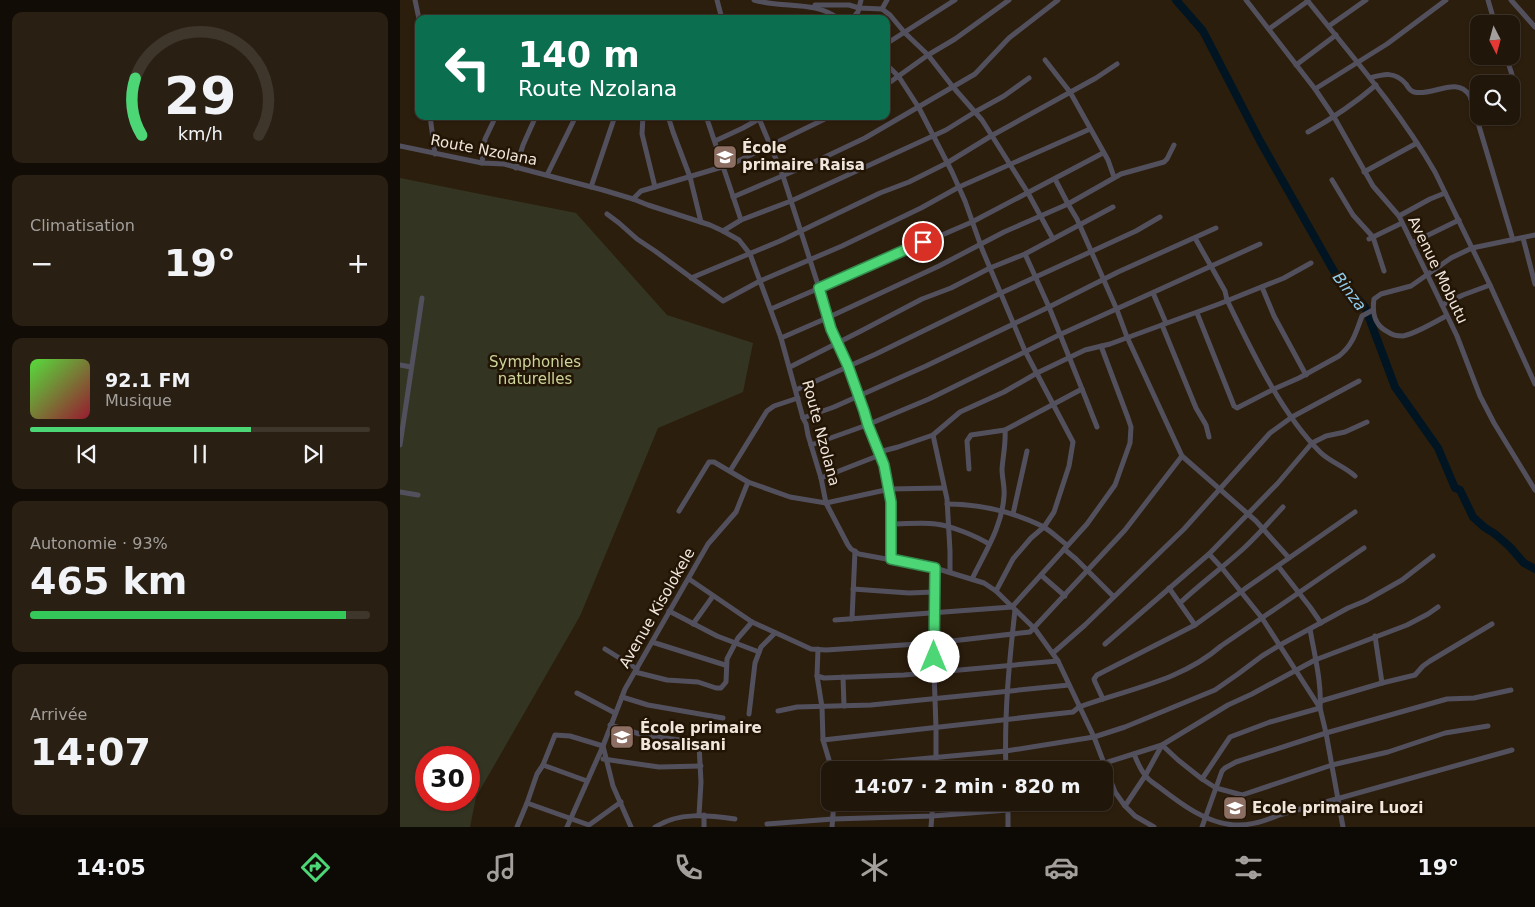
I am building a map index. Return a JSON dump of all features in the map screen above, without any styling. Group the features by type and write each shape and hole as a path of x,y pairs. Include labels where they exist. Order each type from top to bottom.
{"street":[{"path":"415,0 418,15"},
{"path":"718,0 721,15"},
{"path":"754,0 772,4 815,5 841,3 859,8 882,9 890,15 905,33 928,55 975,112 1028,193 1053,239"},
{"path":"855,15 861,0"},
{"path":"882,9 887,0"},
{"path":"890,42 955,0"},
{"path":"890,82 1009,0"},
{"path":"733,196 783,176 865,138 919,108 975,74 1009,38 1058,0"},
{"name":"Avenue Mobutu","path":"1246,0 1315,89 1334,117 1364,172 1378,193 1399,216 1457,336 1480,396 1494,423 1535,490"},
{"path":"1269,30 1307,0 1376,85 1435,172 1490,285 1535,384"},
{"path":"1329,26 1366,0"},
{"path":"1315,89 1387,44 1446,0"},
{"path":"1488,0 1492,15"},
{"path":"1511,0 1535,28"},
{"path":"815,5 834,15"},
{"path":"1296,65 1336,35"},
{"path":"1045,60 1070,92 1108,160 1114,178"},
{"path":"692,278 801,232 880,193 909,182 947,163 991,136 1096,78 1117,64"},
{"path":"890,68 899,76 919,108 960,187 980,244 1025,351 1071,438 1073,446 1054,512 1044,527 1031,538 1013,560 996,591"},
{"path":"1370,78 1393,74 1402,80 1410,90 1418,92 1460,87 1467,91 1470,99"},
{"path":"724,231 741,220 791,202 946,130 1004,96 1029,78"},
{"path":"1308,132 1356,102 1376,85"},
{"path":"430,120 434,154"},
{"path":"482,163 485,139 494,120"},
{"path":"516,168 534,120"},
{"path":"547,176 574,120"},
{"path":"591,187 614,120"},
{"path":"643,120 642,134 655,187"},
{"path":"669,120 690,177 701,222"},
{"path":"707,120 741,220"},
{"path":"715,141 744,128 755,120"},
{"path":"759,120 783,176 827,318 848,366 868,425 880,453 890,489 891,559"},
{"path":"633,199 641,191 723,168 823,120"},
{"path":"1478,125 1513,240"},
{"path":"607,214 723,301 760,281 810,260 921,208 960,187 1090,129"},
{"path":"1364,172 1417,143"},
{"path":"781,338 925,272 1040,215 1068,204 1114,178 1130,171 1164,162 1174,145"},
{"name":"Route Nzolana","path":"400,146 482,163 500,164 591,187 701,222 724,231 739,240 750,254 781,338 821,478 826,503 848,545 854,551"},
{"path":"770,309 972,222 1103,153"},
{"path":"1055,179 1080,225 1127,337 1182,456 1248,514 1289,558"},
{"path":"1332,180 1353,215 1371,238 1384,271"},
{"path":"1399,216 1445,193"},
{"path":"790,367 922,299 951,288 990,268 1025,254 1113,207"},
{"path":"796,390 1136,231 1160,217"},
{"path":"1412,243 1459,220"},
{"path":"1371,238 1402,223"},
{"path":"803,418 858,397 1049,308 1104,279 1216,228"},
{"path":"1197,313 1234,407 1240,408 1339,356 1350,346 1356,336 1362,316 1370,311 1377,296 1411,286 1458,254 1472,248 1535,235"},
{"path":"1195,238 1225,291 1227,300 1256,359 1292,417 1327,459 1342,466 1355,476"},
{"path":"1523,238 1535,284"},
{"path":"811,446 868,425 929,399 1025,351 1260,244"},
{"path":"1025,254 1097,427"},
{"path":"821,478 932,434 960,412 1004,392 1069,357 1197,313 1284,278 1311,263"},
{"path":"1442,305 1490,285"},
{"path":"1262,287 1274,316 1306,375"},
{"path":"1153,293 1196,408 1206,425 1209,437"},
{"path":"400,445 422,298"},
{"path":"1370,311 1378,324 1386,332 1397,336 1407,334 1446,316"},
{"path":"1006,761 1006,692 1013,608 1087,524 1115,485 1130,443 1131,427 1101,346"},
{"path":"400,365 412,367"},
{"path":"1053,653 1085,625 1184,529 1264,440 1284,422 1359,381"},
{"path":"970,469 968,437 974,433 1005,430 1082,389"},
{"path":"730,471 768,411 774,406 798,398"},
{"path":"1105,644 1209,554 1278,483 1312,443 1326,436 1345,432 1367,422"},
{"path":"972,579 996,532 1002,512 1005,492 1002,472 1006,441 1005,430"},
{"path":"932,434 947,504 950,572"},
{"path":"1013,514 1027,451"},
{"path":"689,579 752,622 811,649 826,650 934,643 1030,632 1134,519 1182,456"},
{"path":"679,511 709,462 714,462 748,482 790,497 826,503 890,489 944,488"},
{"name":"Avenue Kisolokele","path":"567,827 603,746 622,697 636,670 708,544 736,512 748,482"},
{"path":"400,492 418,495"},
{"path":"947,504 973,506 1013,514 1044,527 1113,596"},
{"path":"1180,603 1263,530 1283,507"},
{"path":"1103,699 1094,679 1097,675 1195,625 1355,512"},
{"path":"892,524 935,524 948,527 989,544"},
{"path":"823,740 1073,712 1079,707 1180,673 1211,655 1221,646 1364,548"},
{"path":"852,619 854,551 864,555 935,568 984,583 996,591 1035,628 1053,653 1104,761"},
{"path":"1209,554 1262,618 1320,708 1343,827"},
{"path":"908,761 1006,751 1094,737 1140,721 1215,690 1280,644 1402,580 1433,556"},
{"path":"1278,566 1321,623"},
{"path":"935,568 934,671 936,758"},
{"path":"1041,576 1065,596"},
{"path":"1170,588 1195,625"},
{"path":"854,589 909,593 934,592"},
{"path":"693,624 713,596"},
{"path":"1111,761 1162,746 1228,705 1316,660 1413,622 1438,607"},
{"path":"835,620 1013,608"},
{"path":"670,611 717,636 759,652"},
{"path":"606,649 636,670 667,680 698,682 720,688 726,682 726,659 735,643 752,622"},
{"path":"1321,701 1415,675 1430,661 1492,624"},
{"path":"1310,629 1316,660 1321,701 1320,708"},
{"path":"749,714 755,663 761,647 775,633"},
{"path":"1375,636 1382,683"},
{"path":"652,642 725,665"},
{"path":"818,649 817,676 822,707 823,740 830,761"},
{"path":"817,676 824,678 904,675 1058,661"},
{"path":"843,677 844,706"},
{"path":"778,711 797,707 844,706 935,699 1069,686"},
{"path":"1202,827 1219,777 1226,768 1236,762 1326,733 1447,699 1474,698 1511,690"},
{"path":"577,693 615,713"},
{"path":"622,697 648,705 723,718"},
{"path":"1202,779 1230,737 1270,722 1320,708"},
{"path":"610,725 643,735 697,742 700,749 704,827"},
{"path":"1162,746 1216,788 1242,795 1332,765 1388,752 1445,733 1488,726"},
{"path":"517,827 537,774 555,735 570,736 603,746 613,786 631,827"},
{"path":"1125,806 1162,746"},
{"path":"1134,754 1145,776 1185,807 1223,824 1236,825 1262,822 1279,815 1338,798 1512,750"},
{"path":"597,758 659,768 700,766"},
{"path":"543,764 587,781"},
{"path":"1113,784 1125,806 1142,824 1154,827"},
{"path":"527,803 589,825 620,802"},
{"path":"832,827 833,811"},
{"path":"931,827 932,811"},
{"path":"768,824 995,811"},
{"path":"1008,811 1008,827"},
{"path":"655,827 675,818 702,815 734,819"}],"green space":[{"name":"Symphonies naturelles","path":"400,178 576,213 667,315 753,343 743,392 658,428 580,616 480,790 480,746 415,746 415,811 473,811 470,827 400,827"}],"waterway":[{"name":"Binza","path":"1176,0 1203,31 1260,141 1335,273 1365,307 1395,387 1438,448 1455,488 1460,490 1473,517 1509,546 1524,563 1535,569"}],"place":[{"name":"École primaire Raisa","path":"725,157"},
{"name":"École primaire Bosalisani","path":"622,737"},
{"name":"Ecole primaire Luozi","path":"1235,808"}],"route":[{"path":"923,242 819,288 831,329 848,366 884,465 891,502 891,559 935,568 934,657"}]}
